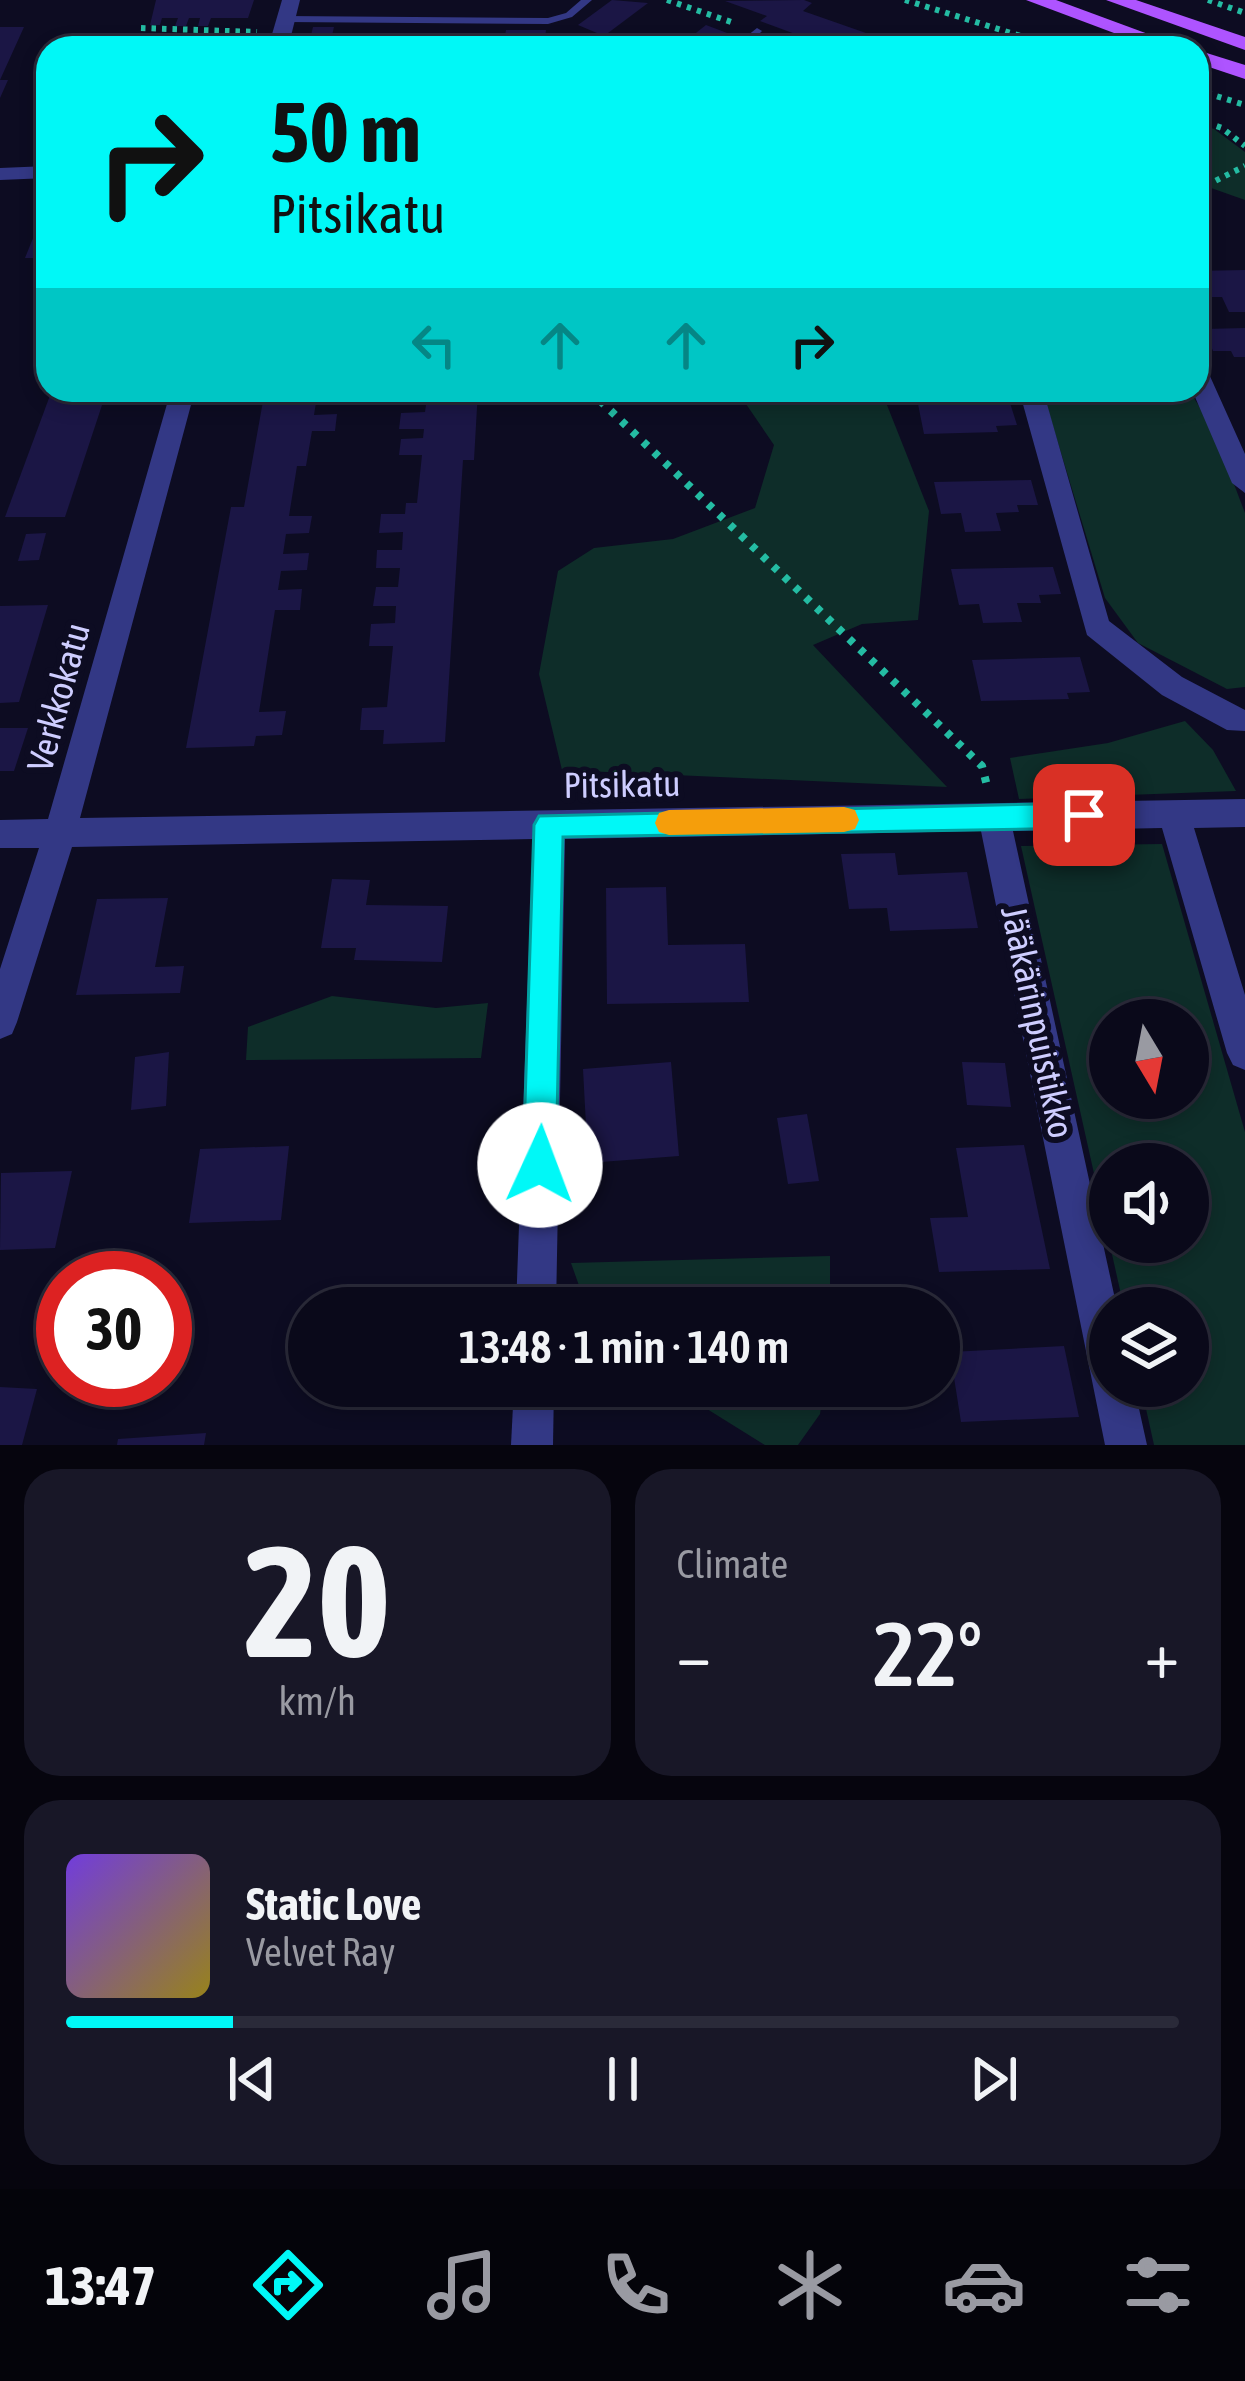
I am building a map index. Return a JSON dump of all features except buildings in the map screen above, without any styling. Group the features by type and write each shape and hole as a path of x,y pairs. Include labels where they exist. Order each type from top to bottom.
{"main road":[{"path":"1036,0 1140,36"},
{"path":"1116,0 1245,44"},
{"path":"1209,60 1245,72"}],"street":[{"path":"0,174 36,172"},
{"path":"1209,401 1245,483"},
{"name":"Verkkokatu","path":"0,1022 60,833 180,402"},
{"path":"1034,402 1097,627 1172,686 1243,726"},
{"name":"Pitsikatu","path":"0,834 1245,813"},
{"path":"1174,814 1245,1054"},
{"name":"Jääkärinpuistikko","path":"994,817 1093,1287"},
{"path":"537,1287 549,825"},
{"path":"532,1445 533,1407"},
{"path":"1118,1407 1126,1445"}],"lane":[{"path":"284,25 548,21 568,15 587,0"},
{"path":"751,36 757,31"}],"path":[{"path":"905,0 1020,36"},
{"path":"1208,0 1245,13"},
{"path":"142,28 284,25"},
{"path":"1209,94 1245,105"},
{"path":"1209,123 1245,146"},
{"path":"1209,184 1245,166"},
{"path":"603,402 982,766 994,817"}],"green space":[{"path":"1209,127 1245,152 1245,200 1209,187"},
{"path":"734,402 886,402 929,511 918,620 862,624 813,645 947,787 562,770 539,674 558,571 594,548 673,539 755,508 774,445 746,404"},
{"path":"1046,402 1196,402 1213,429 1245,513 1245,687 1227,689 1138,643 1105,598"},
{"path":"1185,721 1213,750 1236,791 1019,799 1010,758 1108,743"},
{"path":"1162,844 1207,999 1089,999 1089,1119 1209,1119 1209,1007 1245,1132 1245,1445 1154,1445 1146,1407 1209,1407 1209,1287 1119,1287 1114,1263 1209,1263 1209,1143 1089,1143 1089,1151 1021,846"},
{"path":"332,996 436,1008 488,1003 481,1058 246,1060 248,1027"},
{"path":"830,1256 830,1287 580,1287 571,1263"},
{"path":"704,1407 821,1407 798,1445 765,1445"}],"slow traffic":[{"path":"669,823 844,820"}],"route":[{"path":"540,1165 549,825 1084,815"}]}
